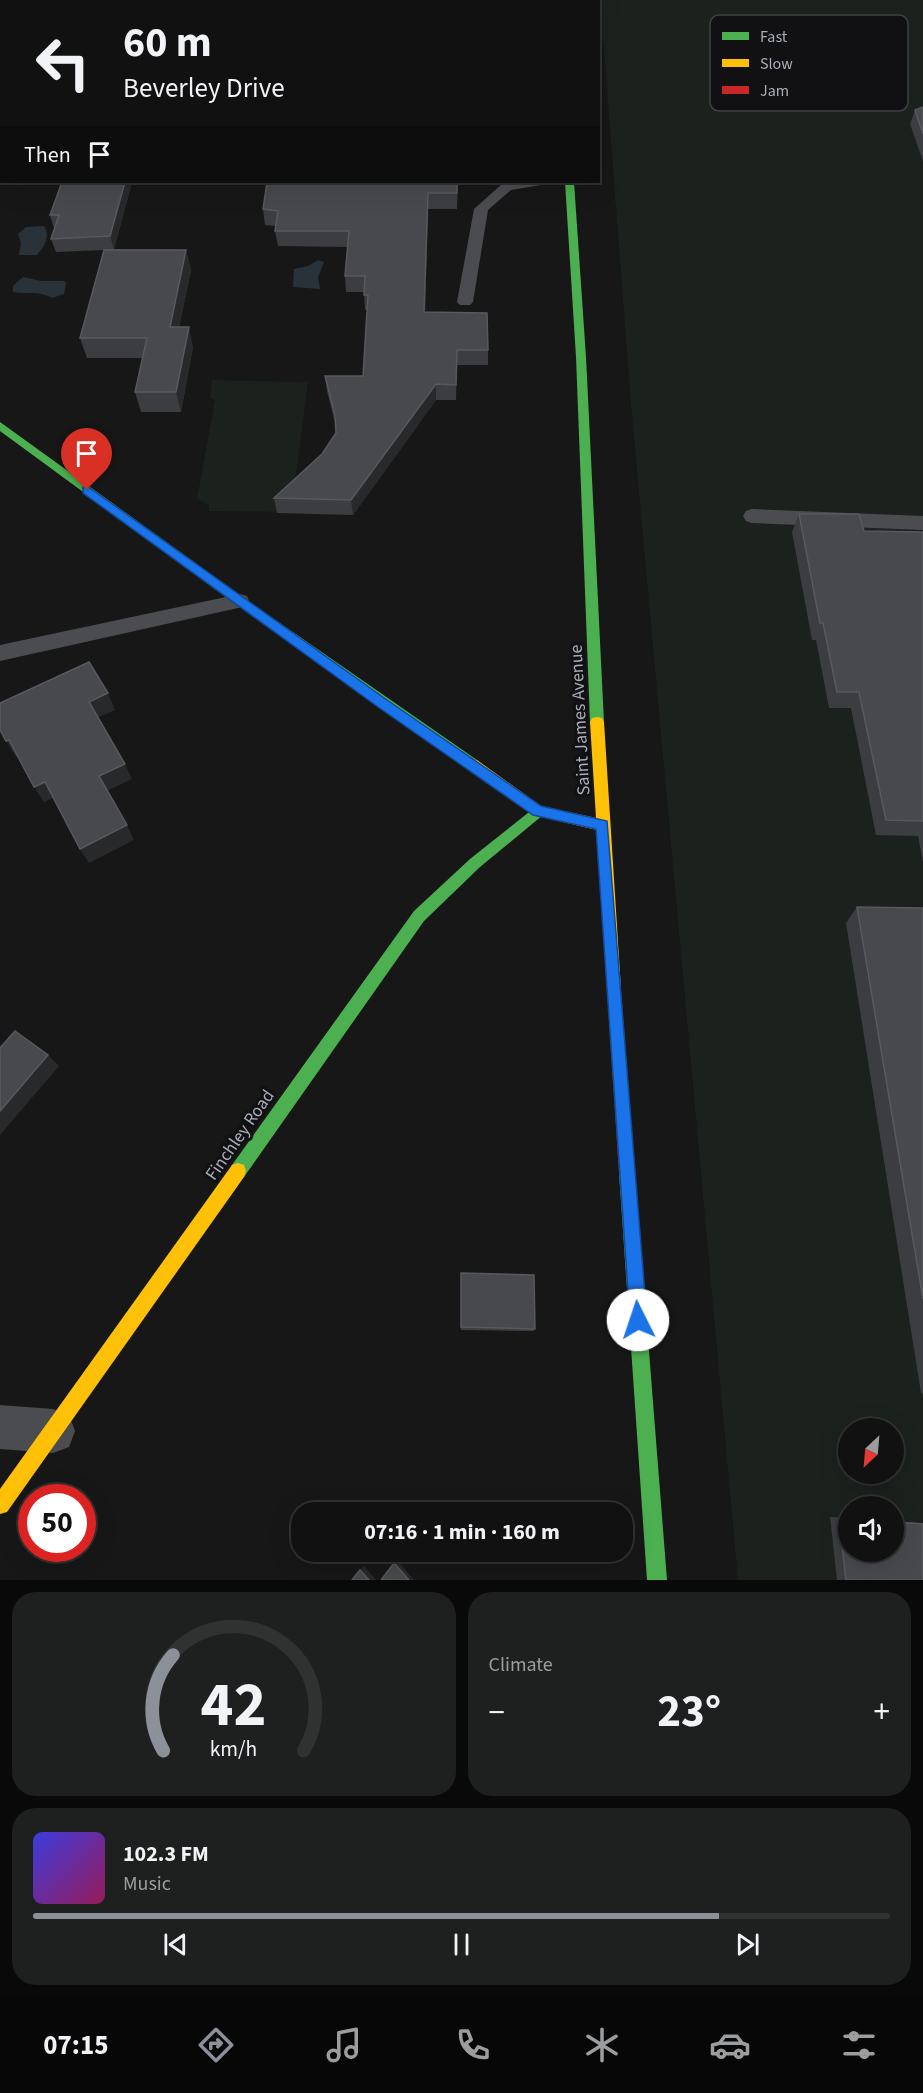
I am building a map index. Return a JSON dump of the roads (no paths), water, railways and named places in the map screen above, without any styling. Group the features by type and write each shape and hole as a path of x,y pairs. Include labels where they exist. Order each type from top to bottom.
{"main road":[{"name":"Saint James Avenue","path":"569,183 580,357 602,825 657,1580"},
{"path":"0,426 240,601 538,811 602,825"},
{"name":"Finchley Road","path":"0,1505 419,916 475,863 538,811"}],"street":[{"path":"0,1427 53,1431"}],"lane":[{"path":"465,302 481,209 507,187 530,183"},
{"path":"752,516 923,523"},
{"path":"0,653 240,601"}]}
